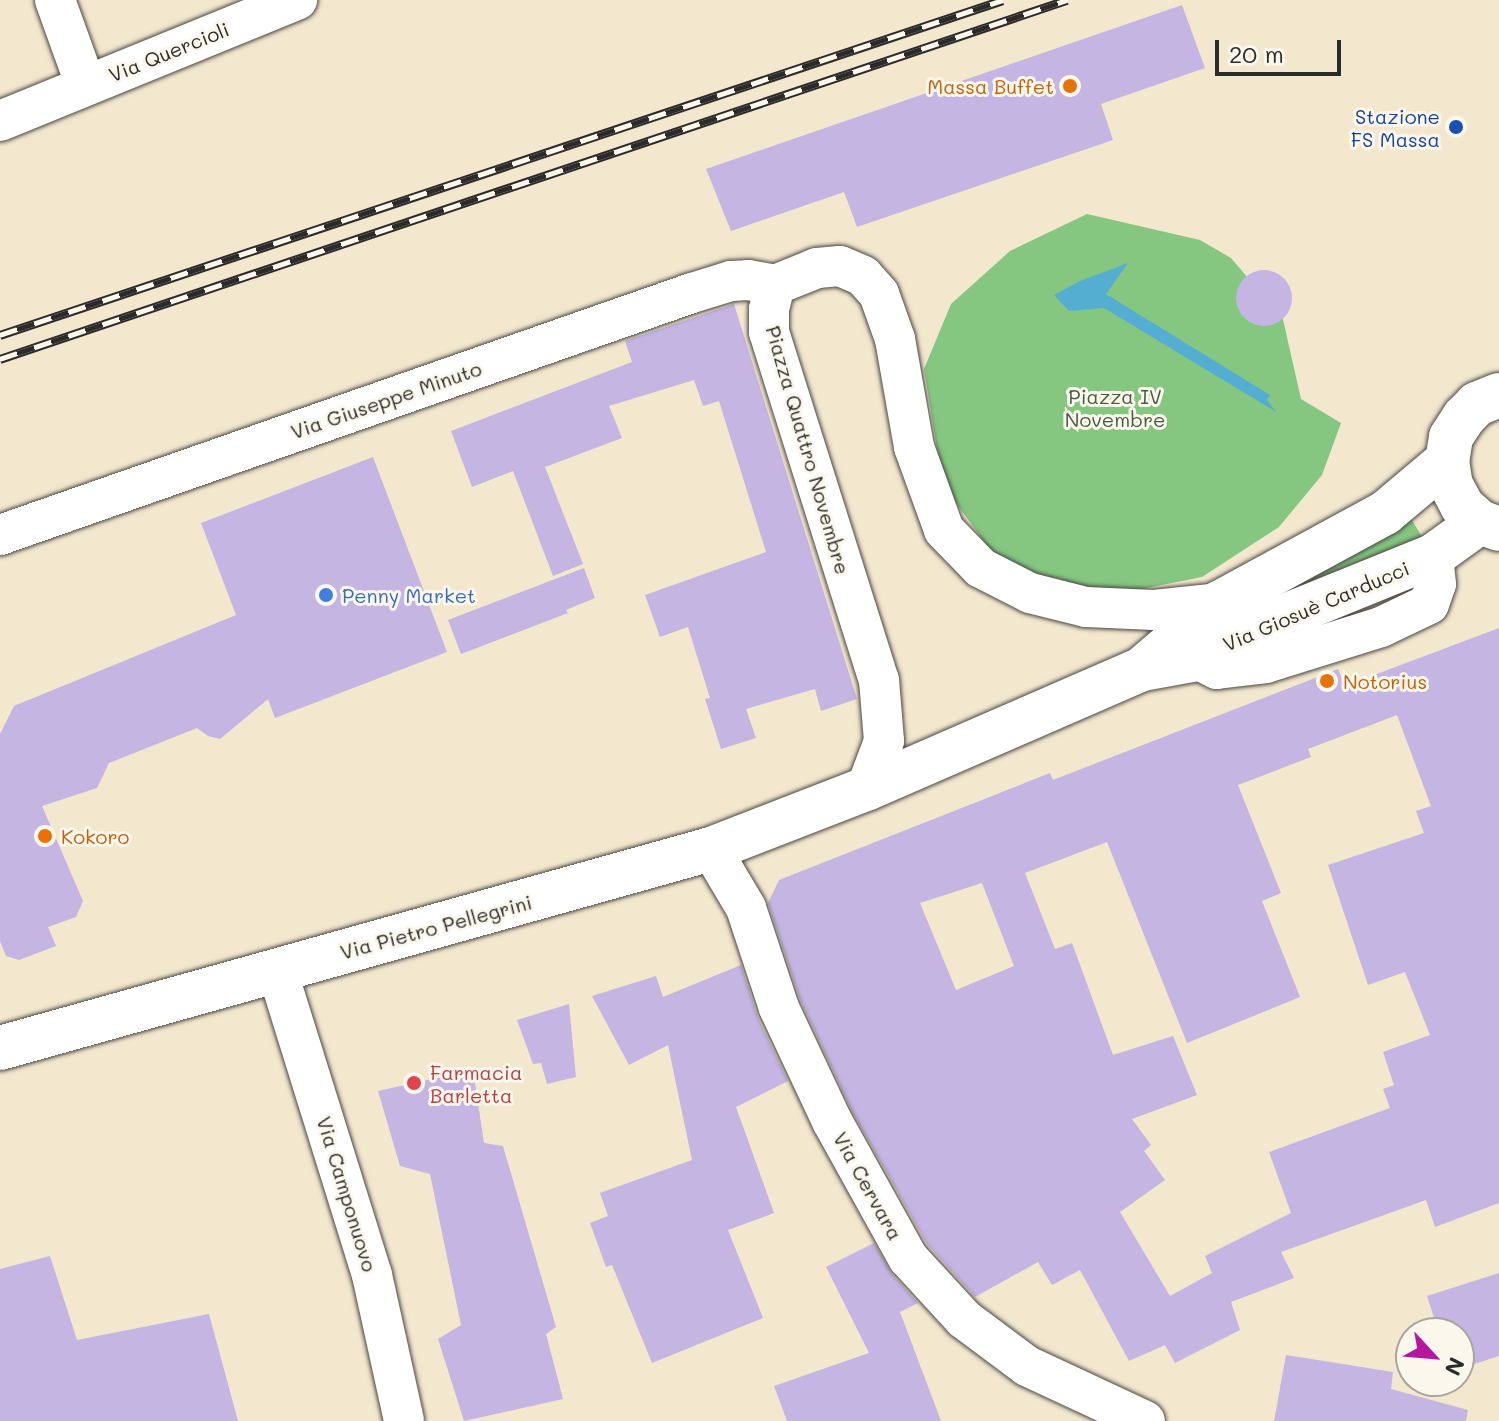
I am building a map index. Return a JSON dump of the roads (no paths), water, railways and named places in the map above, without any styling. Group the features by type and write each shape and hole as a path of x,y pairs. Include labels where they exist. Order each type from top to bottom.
{"main road":[{"path":"1490,525 1462,506 1451,485 1447,461 1451,437 1464,417 1477,404 1499,395"},
{"name":"Via Giosuè Carducci","path":"1142,669 1219,603 1385,513 1447,461"},
{"name":"Via Giosuè Carducci","path":"866,789 1142,669 1197,659 1258,627 1433,556 1490,525"},
{"name":"Via Pietro Pellegrini","path":"0,1048 711,849 866,789"}],"street":[{"name":"Via Quercioli","path":"55,0 86,86"},
{"name":"Via Quercioli","path":"0,121 297,0"},
{"path":"775,285 817,268 840,266 863,276 879,294 895,339 914,447 944,530 981,568 1030,593 1086,607 1154,610 1219,603"},
{"name":"Via Giuseppe Minuto","path":"0,535 692,293 731,281 748,280 775,285"},
{"name":"Piazza Quattro Novembre","path":"775,285 769,309 769,332 879,680 884,741 866,789"},
{"name":"Via Cervara","path":"711,849 746,908 779,1008 832,1121 908,1258 964,1319 1027,1366 1145,1421"},
{"name":"Via Camponuovo","path":"277,970 372,1275 404,1421"}],"water":[{"path":"1128,263 1106,294 1270,395 1267,400 1276,412 1104,308 1069,311 1054,295 1080,281"}],"railway":[{"path":"0,335 1003,0"},
{"path":"0,359 1067,0"}],"place":[{"name":"Massa Buffet","path":"1070,86"},
{"name":"Stazione FS Massa","path":"1456,127"},
{"name":"Penny Market","path":"326,595"},
{"name":"Notorius","path":"1327,681"},
{"name":"Kokoro","path":"45,836"},
{"name":"Farmacia Barletta","path":"414,1083"}],"park label":[{"name":"Piazza IV Novembre","path":"1115,408"}]}
